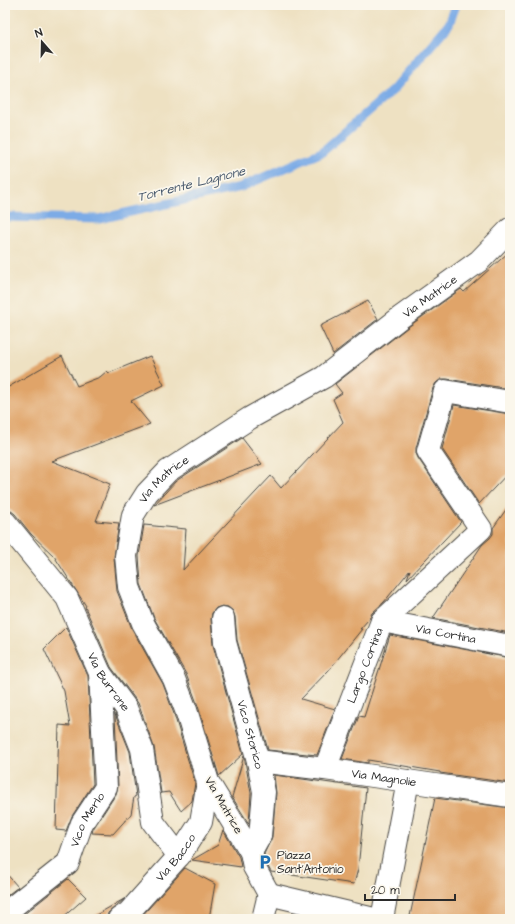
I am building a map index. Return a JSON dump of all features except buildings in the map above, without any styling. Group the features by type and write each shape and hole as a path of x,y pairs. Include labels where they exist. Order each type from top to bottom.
{"street":[{"name":"Via Matrice","path":"253,859 208,782 186,710 174,679 143,623 129,587 126,556 133,515 147,493 168,472 250,418 324,377 401,317 479,261 510,229"},
{"name":"Largo Cortina","path":"325,768 382,621 481,529 428,451 445,391 510,402"},
{"name":"Via Burrone","path":"5,522 67,598 100,673 126,708 142,749 153,822 179,856"},
{"name":"Vico Storico","path":"223,618 225,642 258,761 264,792 260,836 253,859"},
{"name":"Via Cortina","path":"382,621 510,646"},
{"name":"Vico Merlo","path":"5,913 68,863 82,823 106,787 100,673"},
{"name":"Via Magnolie","path":"258,761 325,768 510,796"},
{"path":"382,919 408,781"},
{"name":"Via Bacco","path":"119,919 128,912 179,856 201,822 208,782"},
{"path":"253,859 269,894 263,919"},
{"path":"269,894 374,919"}],"waterway":[{"name":"Torrente Lagnone","path":"5,217 99,219 241,187 322,152 393,90 449,24 456,5"}],"place":[{"name":"Piazza Sant'Antonio","path":"265,862"}]}
